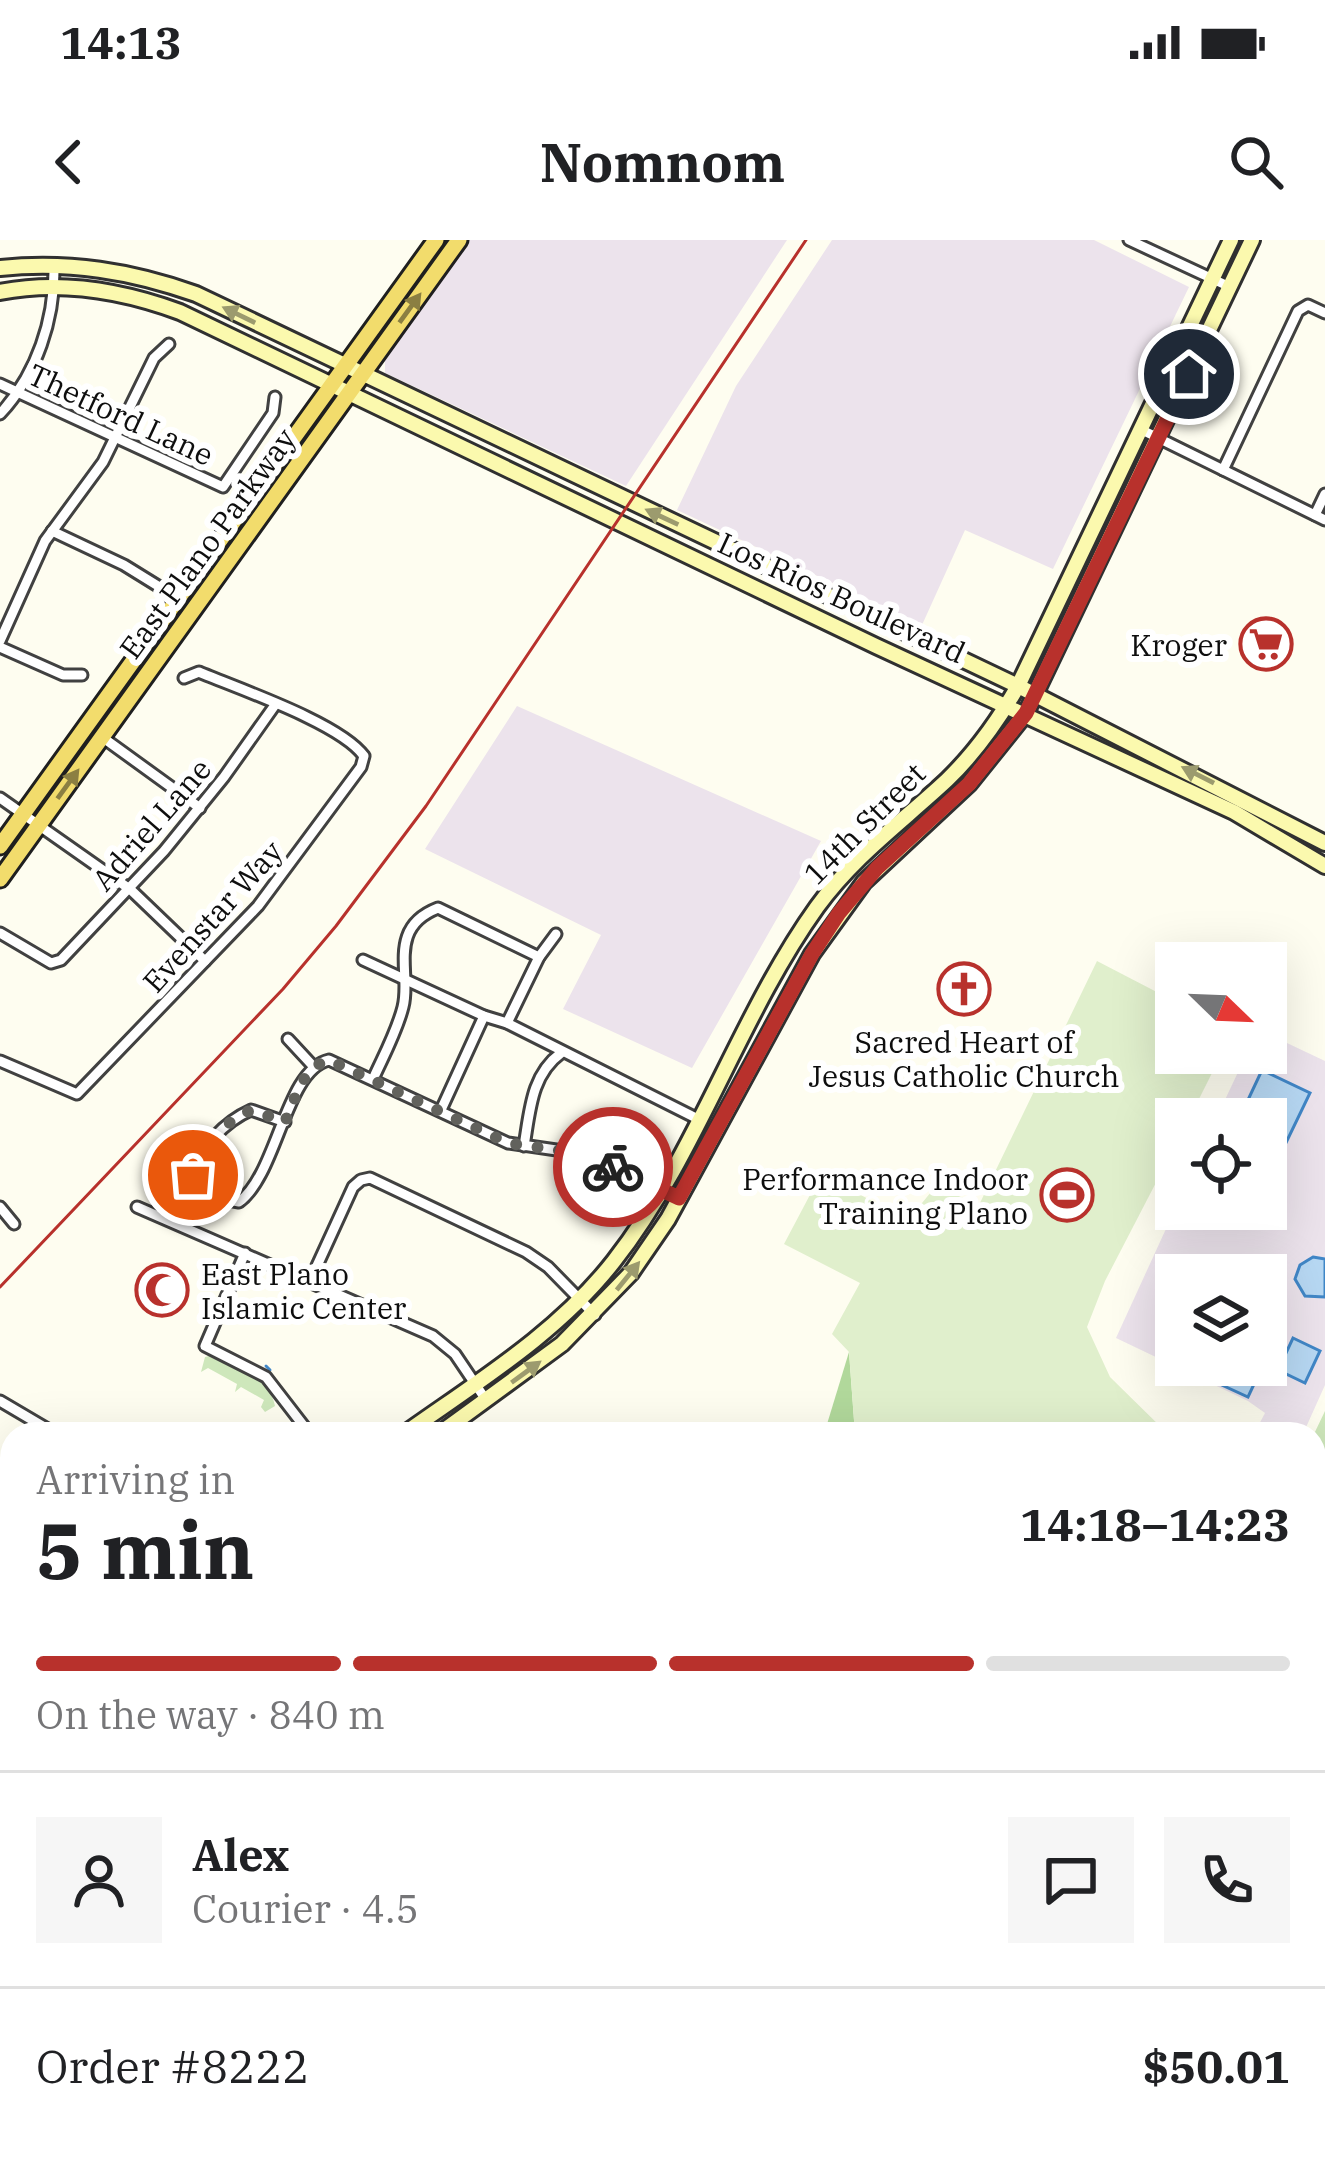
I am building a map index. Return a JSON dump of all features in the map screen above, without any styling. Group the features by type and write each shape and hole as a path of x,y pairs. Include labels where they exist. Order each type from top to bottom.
{"main road":[{"name":"East Plano Parkway","path":"0,846 436,240"},
{"name":"East Plano Parkway","path":"0,879 459,240"},
{"name":"14th Street","path":"421,1422 580,1300 625,1246 794,943 830,891 964,761 1008,704 1231,240"},
{"name":"14th Street","path":"456,1422 595,1315 643,1257 812,954 852,896 969,784 1026,713 1252,240"},
{"name":"Los Rios Boulevard","path":"0,268 104,269 171,285 1018,686 1325,843"},
{"path":"164,306 171,285"},
{"name":"Los Rios Boulevard","path":"0,292 54,287 115,292 164,306 1234,812 1325,866"},
{"path":"492,463 503,442"},
{"path":"259,486 274,497"},
{"path":"1086,545 1104,554"},
{"path":"758,588 768,567"},
{"path":"862,639 869,616"},
{"path":"1151,773 1159,755"},
{"path":"1234,812 1244,798"},
{"path":"891,827 904,842"},
{"path":"794,943 812,954"},
{"path":"745,1034 763,1045"}],"street":[{"path":"1129,240 1230,287"},
{"path":"0,414 18,393 48,329 54,266"},
{"path":"1222,470 1301,307 1308,305 1325,313"},
{"path":"82,675 63,675 0,644 52,531 116,440 154,358 169,344"},
{"name":"Thetford Lane","path":"0,384 223,487 273,413 275,397"},
{"path":"1140,429 1320,517 1325,494"},
{"path":"52,531 124,565 194,609"},
{"path":"184,678 199,671 274,705"},
{"name":"Evenstar Way","path":"1,1065 77,1094 290,868 344,794 364,756 358,746 330,729 274,705"},
{"name":"Adriel Lane","path":"0,933 51,963 61,960 131,890 200,808 274,705"},
{"path":"102,736 200,808"},
{"path":"0,798 131,890 205,961"},
{"path":"374,1077 405,1002 401,964 406,943 422,917 438,908 539,957"},
{"path":"507,1023 539,957 556,934"},
{"path":"363,960 507,1023 698,1119"},
{"path":"441,1110 484,1016"},
{"path":"287,1039 314,1066"},
{"path":"524,1146 532,1096 547,1064 561,1053"},
{"path":"167,1176 193,1175 222,1199 239,1202 254,1187 314,1066 329,1060 508,1143 584,1154 679,1198"},
{"path":"193,1175 203,1151 239,1115 251,1110 285,1122"},
{"path":"310,1281 353,1187 370,1178 526,1252 595,1315"},
{"path":"0,1207 14,1224"},
{"path":"137,1207 433,1336 455,1354 486,1400"},
{"path":"245,1253 205,1346 266,1377 301,1422"},
{"path":"0,1401 36,1422"}],"shaded area":[{"path":"466,240 787,240 626,486 385,373 385,354"},
{"path":"832,240 1094,240 1189,287 1053,569 965,530 922,625 677,510 736,386"},
{"path":"517,706 821,841 692,1068 563,1009 601,935 425,849"},
{"path":"1287,1043 1325,1061 1325,1385 1308,1422 1260,1422 1265,1413 1217,1386 1287,1386 1287,1254 1155,1254 1155,1357 1116,1338 1165,1230 1287,1230 1287,1098 1226,1098 1237,1074 1287,1074"}],"green space":[{"name":"Performance Indoor Training Plano","path":"1097,961 1155,991 1155,1074 1212,1074 1200,1098 1155,1098 1155,1185 1087,1327 1110,1377 1156,1422 854,1422 849,1352 832,1334 860,1283 784,1244 821,1174 908,1220 936,1186 979,1205"},
{"path":"849,1352 854,1422 828,1422"},
{"path":"213,1355 259,1380 275,1406 265,1412 264,1400 241,1387 235,1392 237,1384 208,1368 201,1372 205,1357"}],"water":[{"path":"1260,1074 1270,1074 1310,1093 1287,1141 1287,1098 1249,1098"},
{"path":"1313,1257 1325,1259 1325,1297 1305,1296 1295,1279 1300,1265"},
{"path":"1293,1338 1320,1351 1305,1383 1287,1374 1287,1351"},
{"path":"1224,1386 1253,1386 1248,1397"}],"waterway":[{"path":"266,1366 270,1370"}],"railway":[{"path":"0,1287 283,989 336,926 426,806 806,240"}],"way so far":[{"path":"193,1175 203,1151 239,1115 251,1110 285,1122 306,1075 329,1060 508,1143 535,1150 568,1150 613,1167"}],"place":[{"name":"Kroger","path":"1266,644"},
{"name":"Sacred Heart of Jesus Catholic Church","path":"964,989"},
{"name":"Performance Indoor Training Plano","path":"1067,1195"},
{"name":"East Plano Islamic Center","path":"162,1290"}],"route":[{"path":"613,1167 679,1198 839,913 877,868 969,784 1036,697 1189,374"}]}
